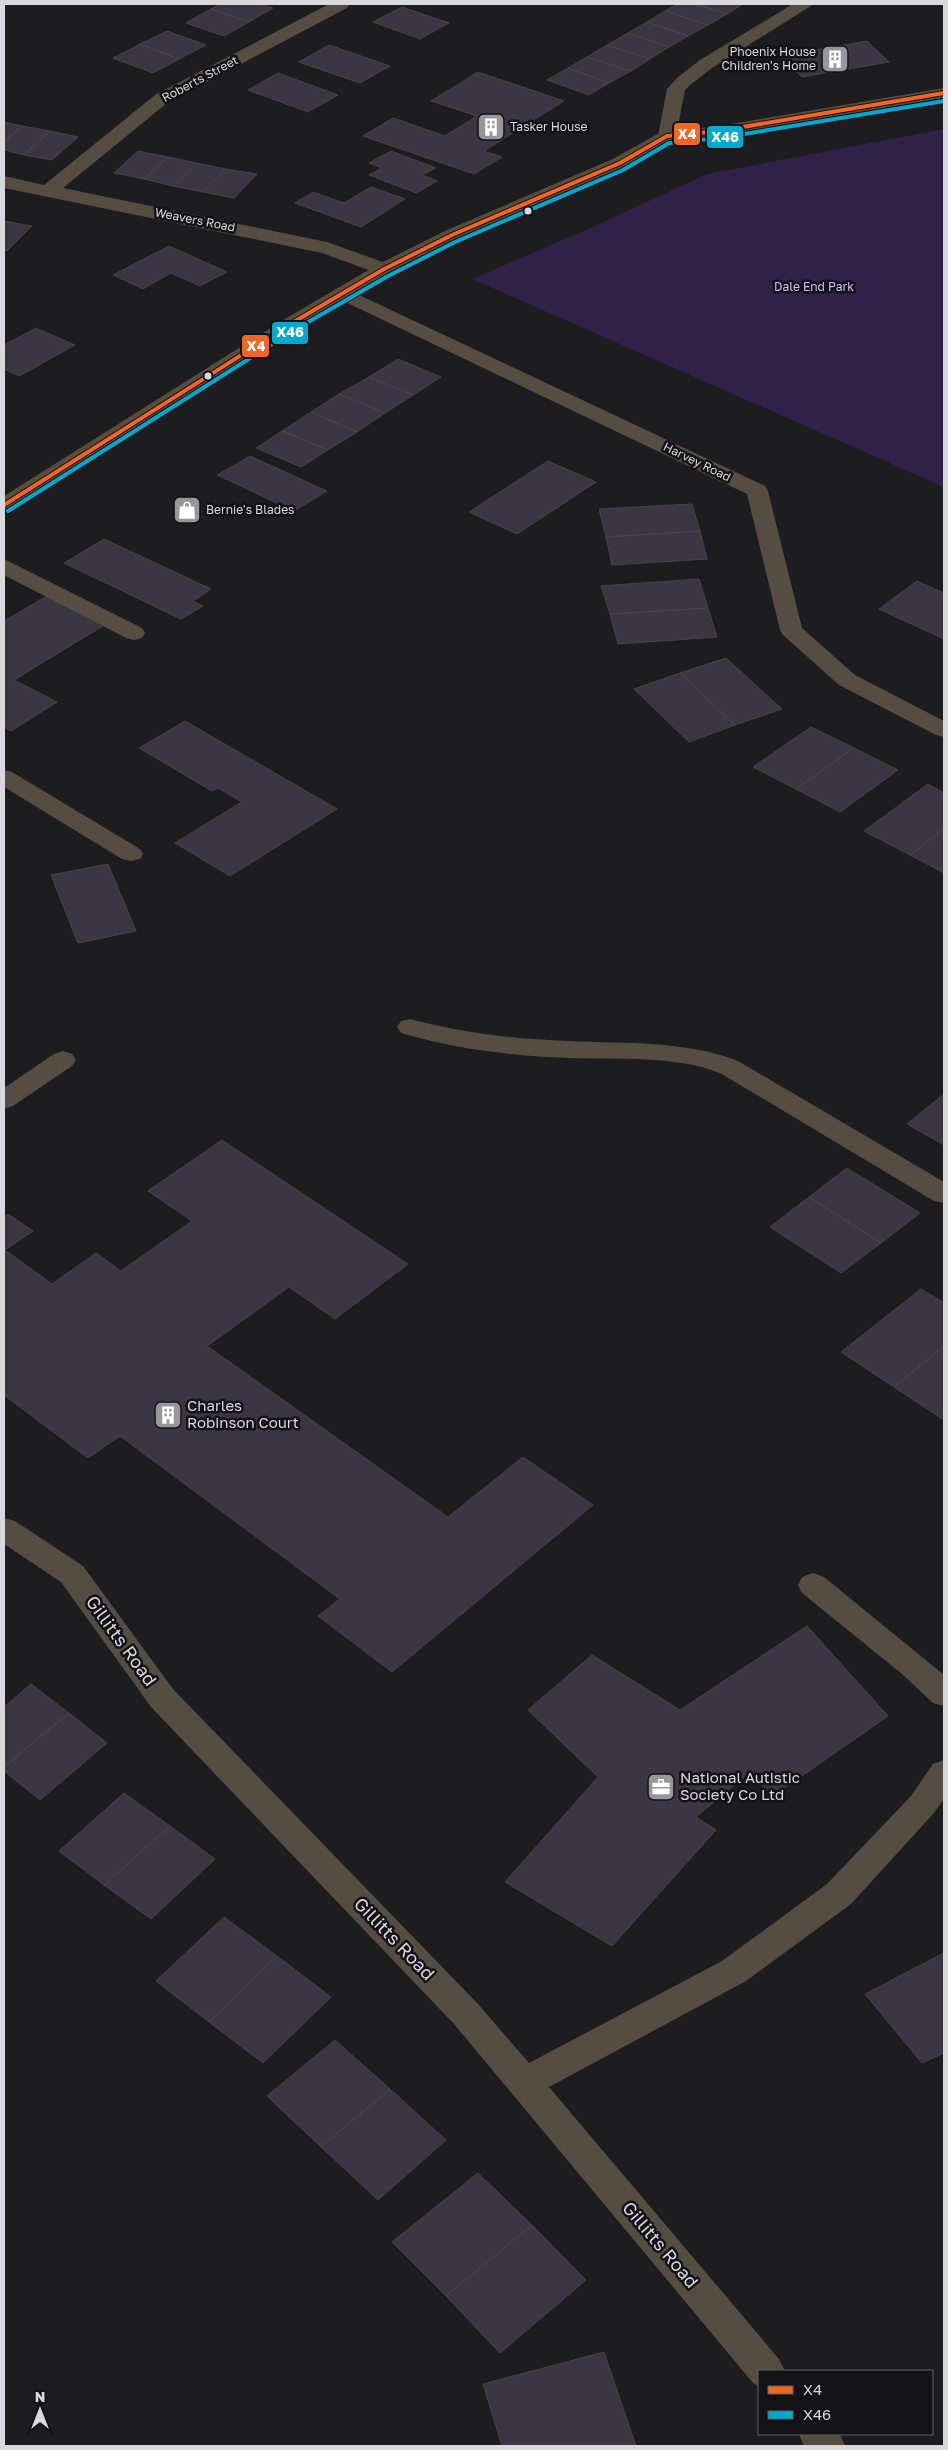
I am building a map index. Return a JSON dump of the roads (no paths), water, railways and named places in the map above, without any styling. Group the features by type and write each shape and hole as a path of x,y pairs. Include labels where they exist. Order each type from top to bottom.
{"main road":[{"path":"4,506 384,269 452,235 620,163 667,136 753,125 944,93"}],"street":[{"name":"Roberts Street","path":"48,191 161,99 341,4"},
{"path":"667,136 676,89 684,81 706,64 804,4"},
{"name":"Weavers Road","path":"4,182 327,248 384,269"},
{"name":"Harvey Road","path":"342,294 756,490 791,630 847,680 944,730"},
{"path":"4,566 134,633"},
{"path":"4,777 131,854"},
{"path":"410,1027 465,1042 510,1047 667,1054 710,1059 729,1067 944,1194"},
{"path":"4,1100 63,1060"},
{"name":"Gillitts Road","path":"4,1529 72,1574 162,1698 466,2014 765,2370"},
{"path":"813,1585 913,1665 944,1694"},
{"path":"524,2083 734,1971 839,1894 922,1805 944,1773"},
{"path":"819,2435 826,2446"}],"place":[{"name":"Phoenix House Children's Home","path":"835,59"},
{"name":"Tasker House","path":"491,127"},
{"name":"Bernie's Blades","path":"187,510"},
{"name":"Charles Robinson Court","path":"168,1415"},
{"name":"National Autistic Society Co Ltd","path":"661,1787"}],"park label":[{"name":"Dale End Park","path":"814,287"}]}
